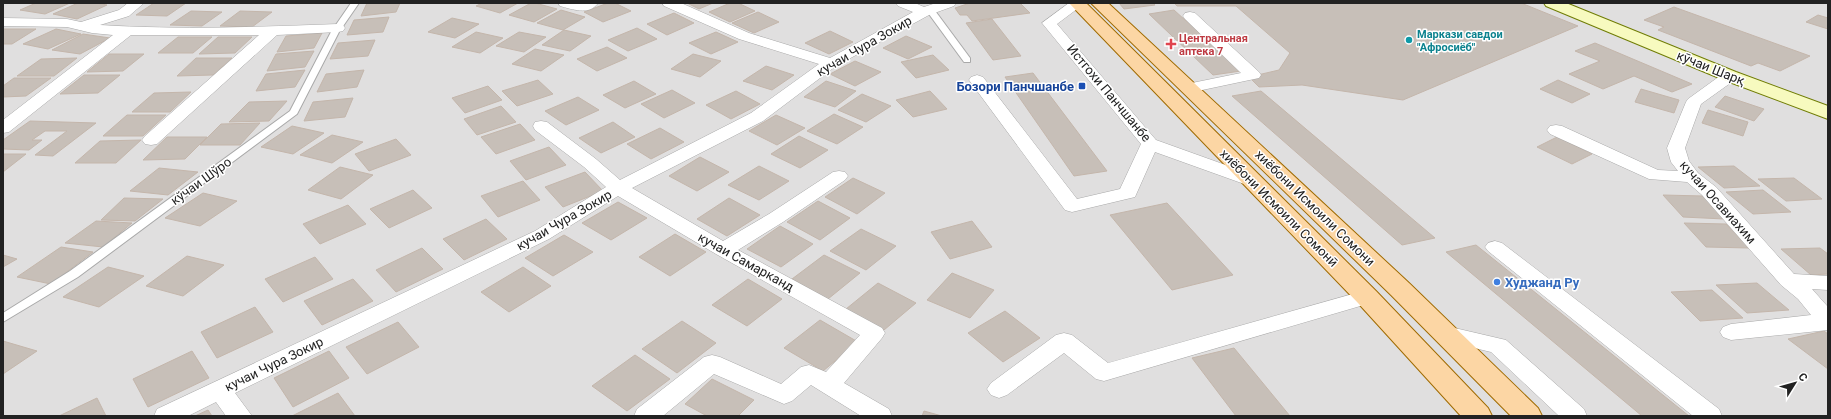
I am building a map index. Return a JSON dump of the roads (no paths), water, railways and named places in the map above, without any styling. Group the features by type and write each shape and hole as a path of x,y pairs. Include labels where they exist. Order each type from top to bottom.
{"main road":[{"name":"хиёбони Исмоили Сомонӣ","path":"1078,3 1367,297 1478,416"},
{"name":"хиёбони Исмоили Сомони","path":"1099,3 1446,334 1528,416"},
{"name":"кӯчаи Шарқ","path":"1552,3 1730,76 1828,113"}],"street":[{"path":"81,26 124,13 137,3"},
{"path":"565,3 582,7 591,3"},
{"path":"670,3 744,36 831,63"},
{"path":"903,3 927,11"},
{"name":"кучаи Чура Зокир","path":"166,416 542,235 618,188 757,117 831,63 927,11 949,3"},
{"name":"Истгохи Панчшанбе","path":"1078,3 1049,23 1150,144 1253,181"},
{"path":"1188,88 1253,75 1190,16"},
{"path":"3,22 66,23 92,29 127,31 273,31 338,28"},
{"path":"3,128 127,31"},
{"path":"151,140 273,31"},
{"name":"кучаи Осавиахим","path":"1730,76 1694,102 1676,148 1680,162 1692,177 1709,191 1788,280 1805,294 1827,321"},
{"path":"978,80 1072,206 1128,194 1150,144"},
{"name":"кучаи Самарканд","path":"541,126 590,162 618,188 723,250 874,333 828,385"},
{"path":"1556,130 1644,172 1655,175 1692,177"},
{"path":"723,250 776,218 838,176"},
{"path":"1495,247 1710,416"},
{"path":"1788,280 1828,283"},
{"path":"1000,389 1064,341 1104,373 1367,297"},
{"path":"1731,332 1827,321"},
{"path":"1446,334 1498,346 1575,416"},
{"path":"646,416 712,363 784,396 809,373 880,416"},
{"path":"219,390 240,416"}],"lane":[{"name":"кўчаи Шўро","path":"3,318 74,274 294,112 338,28 355,3"},
{"path":"927,11 967,60"}],"place":[{"name":"Маркази савдои \"Афросиёб\"","path":"1409,40"},
{"name":"Центральная аптека 7","path":"1171,44"},
{"name":"Бозори Панчшанбе","path":"1082,86"},
{"name":"Худжанд Ру","path":"1497,282"}]}
